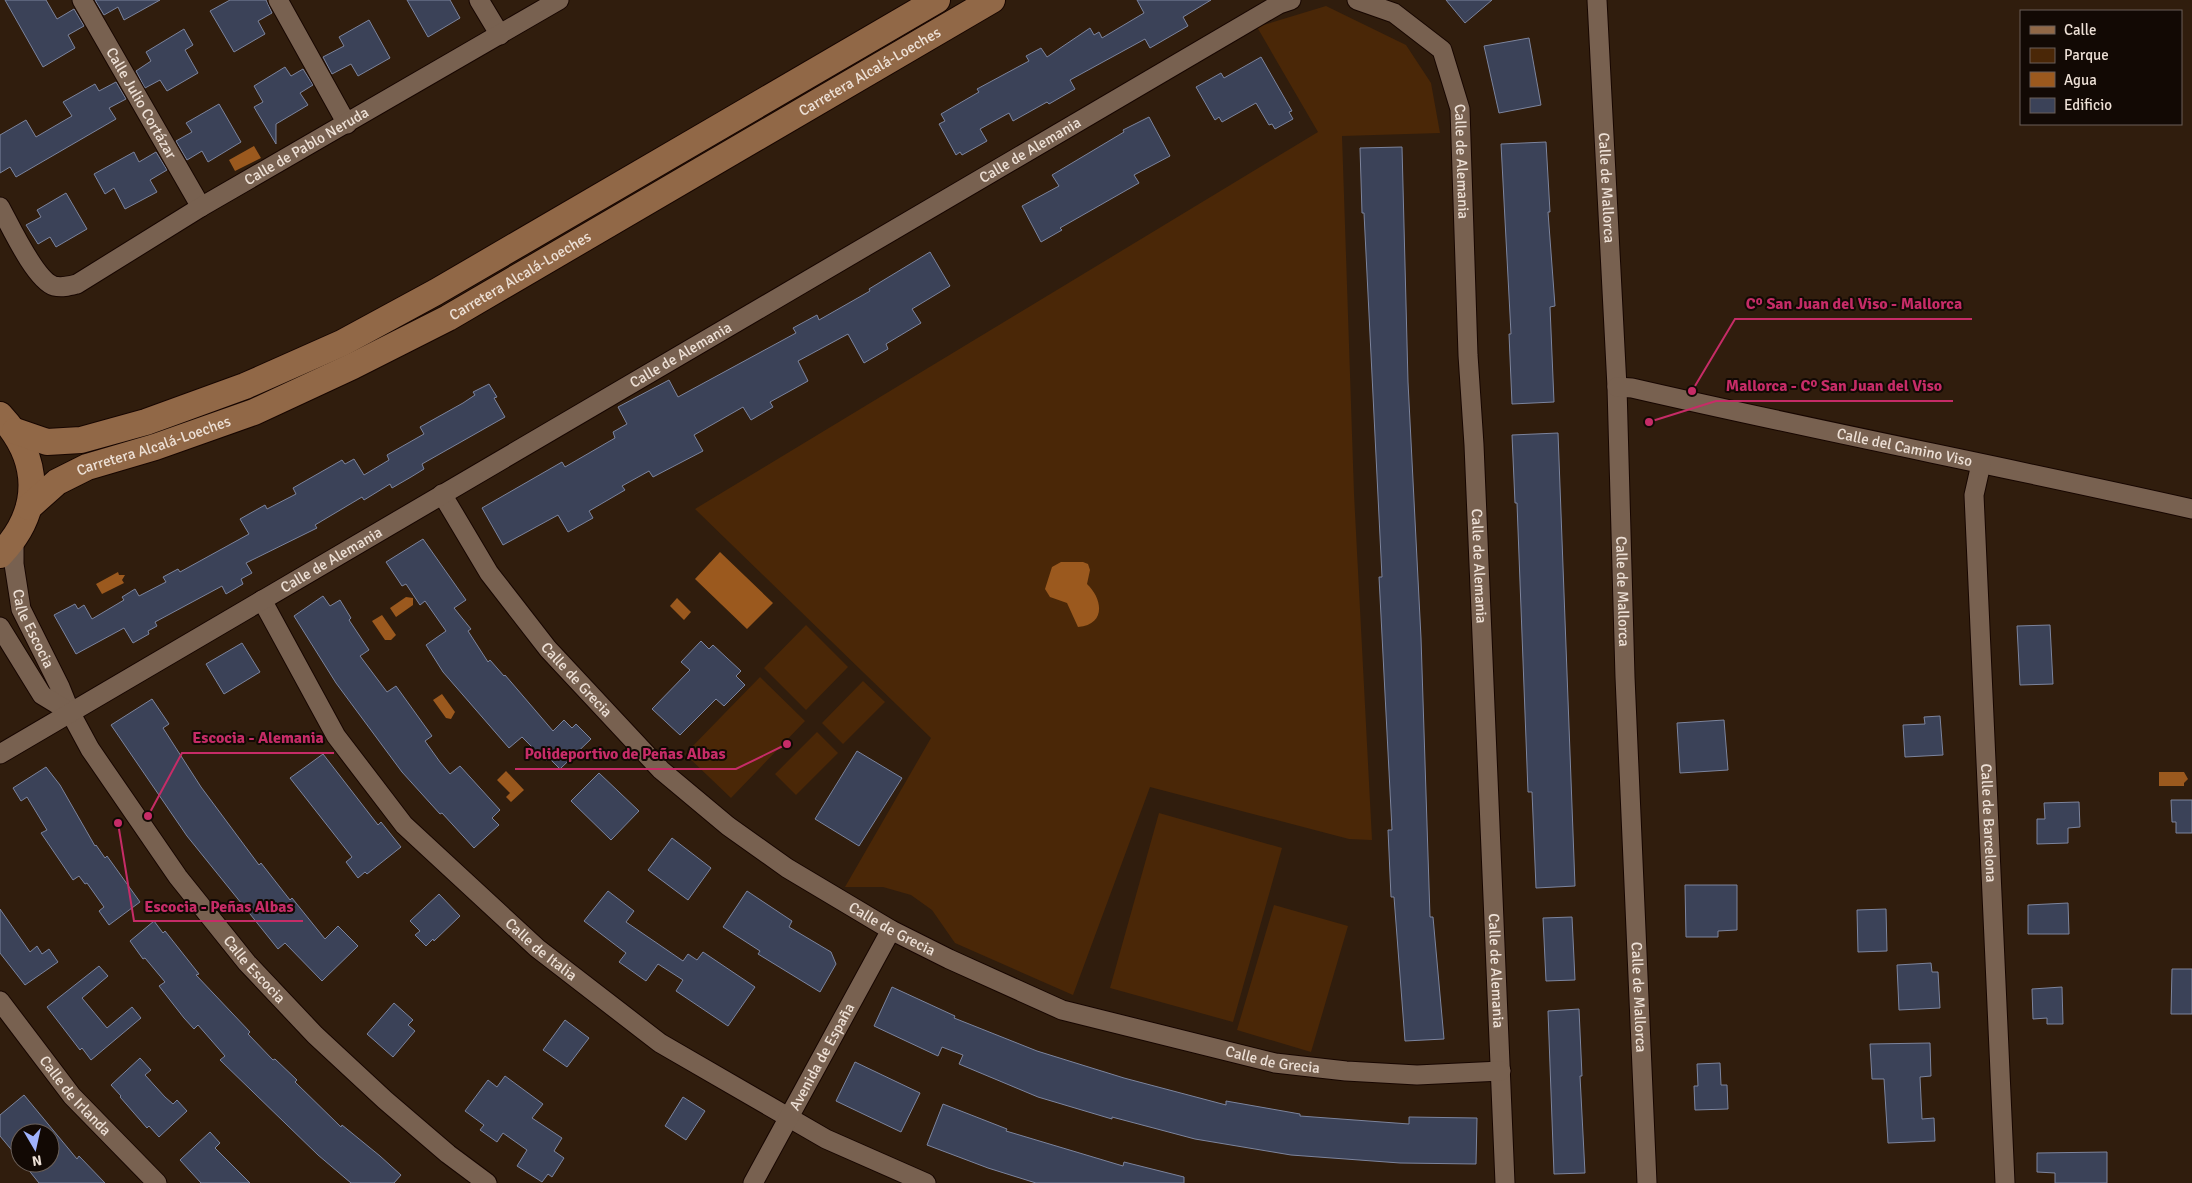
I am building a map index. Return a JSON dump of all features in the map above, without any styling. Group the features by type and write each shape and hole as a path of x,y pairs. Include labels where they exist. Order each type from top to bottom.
{"main road":[{"name":"Carretera Alcalá-Loeches","path":"7,423 47,442 81,440 127,427 245,386 342,343 436,292 937,0"},
{"name":"Carretera Alcalá-Loeches","path":"29,507 57,482 87,467 155,448 254,412 354,366 448,318 992,0"},
{"path":"7,423 27,455 32,481 29,507 23,525 7,548"}],"street":[{"name":"Calle Julio Cortázar","path":"82,0 201,207"},
{"path":"278,0 347,124"},
{"path":"479,0 500,35"},
{"name":"Calle de Pablo Neruda","path":"0,207 39,275 52,286 63,287 77,284 201,207 559,0"},
{"name":"Calle de Alemania","path":"0,754 1278,4 1291,0"},
{"name":"Calle de Alemania","path":"1357,0 1394,13 1442,50 1460,109 1468,355 1505,1183"},
{"name":"Calle de Mallorca","path":"1597,0 1617,387 1625,677 1648,1183"},
{"name":"Calle del Camino Viso","path":"1617,387 1632,388 1778,422 1981,464 2014,469 2192,509"},
{"name":"Calle de Barcelona","path":"1981,464 1974,495 2005,1183"},
{"name":"Calle de Grecia","path":"442,494 490,573 548,649 614,722 661,770 728,826 787,868 892,930 949,959 1062,1010 1276,1063 1346,1071 1417,1074 1501,1071"},
{"name":"Calle Escocia","path":"7,548 14,564 20,609 60,687 70,712 90,749 178,877 247,963 315,1035 385,1100 448,1154 487,1183"},
{"name":"Calle de Italia","path":"262,600 336,736 404,825 537,948 660,1043 826,1139 926,1183"},
{"name":"Calle Escocia","path":"0,627 42,695 70,712"},
{"name":"Avenida de España","path":"753,1183 892,930"},
{"name":"Calle de Irlanda","path":"0,1001 72,1096 157,1183"}],"green space":[{"path":"1326,6 1406,45 1431,83 1440,133 1342,136 1354,494 1372,840 1349,839 1150,787 1073,995 955,943 932,910 911,895 883,887 845,887 931,738 695,509 1318,132 1257,27"},
{"path":"806,625 848,667 806,710 764,668"},
{"path":"760,677 805,721 731,798 685,754"},
{"path":"863,681 885,702 843,744 822,723"},
{"path":"817,732 838,753 796,795 775,774"},
{"path":"1159,813 1282,848 1233,1022 1110,988"},
{"path":"1274,905 1348,926 1311,1052 1237,1030"}],"water":[{"path":"254,146 261,158 235,171 229,160"},
{"path":"720,552 773,603 747,629 695,579"},
{"path":"1061,562 1083,562 1088,564 1090,570 1087,584 1096,597 1099,610 1093,622 1087,625 1078,627 1067,603 1050,597 1045,589 1052,567"},
{"path":"118,572 119,575 125,575 122,580 124,583 102,594 96,584"},
{"path":"406,597 413,598 413,605 396,617 390,608"},
{"path":"677,598 691,612 684,620 670,606"},
{"path":"382,615 396,635 391,640 385,640 372,621"},
{"path":"442,694 455,712 451,719 446,718 433,700"},
{"path":"506,771 524,790 511,802 506,797 510,793 497,780"},
{"path":"2159,772 2184,772 2188,779 2184,786 2159,786"}],"building":[{"path":"5,0 46,0 57,19 74,9 84,26 68,35 75,48 43,67"},
{"path":"95,0 160,0 124,20 118,7 104,15"},
{"path":"230,0 266,0 272,13 258,21 265,34 234,52 210,11"},
{"path":"407,0 450,0 460,18 428,37"},
{"path":"1137,0 1211,0 1183,17 1188,26 1150,48 1145,39 1070,80 1075,89 1049,104 1047,102 1013,121 1009,113 980,129 987,141 962,155 960,152 956,155 939,124 945,121 941,114 979,92 977,89 1029,61 1026,56 1041,48 1047,57 1090,28 1094,35 1099,32 1102,38 1144,13"},
{"path":"1446,0 1492,0 1465,23"},
{"path":"369,20 390,58 358,76 351,64 332,74 323,57 344,46 339,37"},
{"path":"184,29 193,45 185,50 198,73 167,91 160,80 145,88 136,71 151,61 146,52"},
{"path":"1529,38 1541,105 1499,113 1484,46"},
{"path":"1261,57 1292,111 1289,112 1293,119 1275,129 1272,124 1269,125 1256,103 1222,122 1219,117 1215,120 1196,87 1221,73 1224,78"},
{"path":"285,67 291,76 303,69 313,85 300,93 308,105 276,124 276,144 254,107 263,102 254,86"},
{"path":"116,82 126,99 109,108 116,119 16,177 10,167 0,173 0,135 26,120 36,137 72,116 63,102 95,84 99,91"},
{"path":"219,104 241,142 208,162 202,151 187,160 176,141 192,132 186,123"},
{"path":"1149,117 1170,156 1134,175 1139,183 1060,228 1062,230 1041,242 1022,206 1059,186 1052,175 1124,132 1123,130"},
{"path":"1546,142 1550,212 1548,212 1555,306 1550,307 1554,402 1512,404 1509,334 1511,334 1501,144"},
{"path":"1402,147 1408,382 1421,638 1430,917 1433,917 1444,1039 1405,1041 1394,897 1391,897 1388,830 1392,830 1379,577 1382,577 1360,148"},
{"path":"134,152 139,162 156,152 167,170 150,180 157,192 125,209 114,188 105,194 94,174"},
{"path":"66,193 87,229 56,247 50,237 38,244 26,225 41,217 37,210"},
{"path":"930,252 950,286 912,309 921,323 886,344 888,349 864,363 848,334 798,361 808,381 770,402 773,407 751,420 743,407 694,435 703,451 653,477 649,471 622,486 625,490 589,511 593,518 568,532 558,515 503,545 482,508 562,462 565,467 615,438 613,432 627,424 618,407 669,380 678,397 796,333 793,328 817,315 819,320 870,291 869,289"},
{"path":"489,384 497,397 494,398 505,417 422,464 424,469 392,488 390,484 364,500 362,497 315,525 317,528 246,563 252,573 241,579 243,584 226,594 222,586 155,622 157,626 148,631 149,634 133,643 124,628 76,654 54,615 75,604 78,609 84,605 92,619 124,600 122,597 135,589 139,596 166,582 163,577 178,569 180,572 249,534 240,519 265,505 267,509 296,494 293,488 342,460 345,464 354,459 364,475 389,460 387,455 424,434 420,427 463,403 475,395 473,392"},
{"path":"1558,433 1575,886 1536,888 1532,792 1528,792 1517,503 1515,503 1512,435"},
{"path":"423,539 466,600 454,608 471,629 468,631 488,662 490,660 505,675 553,731 564,720 572,728 576,724 591,739 560,769 549,758 546,761 522,737 509,748 443,672 426,645 446,631 425,601 420,605 406,584 402,586 386,562"},
{"path":"323,596 330,606 340,600 351,618 349,620 369,650 360,656 387,692 396,686 432,736 425,741 440,762 450,774 460,766 500,810 492,818 499,825 474,848 402,772 336,683 294,616"},
{"path":"2050,625 2053,684 2020,685 2017,626"},
{"path":"701,641 709,649 713,645 741,671 736,676 745,685 724,706 716,699 680,735 652,709 690,670 681,662"},
{"path":"242,643 260,672 224,694 206,664"},
{"path":"152,699 169,724 163,728 201,787 259,865 261,863 290,900 292,898 325,939 338,926 358,946 322,981 285,943 278,949 187,836 111,725"},
{"path":"1940,716 1943,755 1905,757 1903,725 1925,724 1924,717"},
{"path":"1724,720 1728,770 1680,773 1677,723"},
{"path":"857,751 902,778 859,846 815,819"},
{"path":"323,754 378,825 381,822 401,847 367,874 365,872 358,878 346,862 352,857 290,778"},
{"path":"46,767 60,785 95,846 105,858 107,856 140,902 109,925 99,911 104,907 87,883 85,884 79,876 73,880 41,833 47,830 27,797 21,801 13,788"},
{"path":"599,773 639,811 611,840 571,801"},
{"path":"2171,800 2192,800 2192,833 2176,833 2176,822 2172,822"},
{"path":"2079,802 2080,827 2068,828 2068,843 2037,844 2037,819 2045,819 2044,803"},
{"path":"672,838 711,868 688,900 648,870"},
{"path":"1685,885 1737,885 1737,930 1718,931 1718,937 1686,937"},
{"path":"608,891 634,911 626,922 683,961 688,954 697,960 703,952 755,987 728,1026 676,991 683,980 658,964 646,981 619,962 626,953 584,921"},
{"path":"747,891 792,921 789,927 831,952 836,964 820,992 758,954 760,951 723,927"},
{"path":"439,894 460,916 434,941 433,939 426,946 415,935 420,931 410,921"},
{"path":"2068,903 2069,934 2028,934 2028,905"},
{"path":"0,909 30,952 37,946 42,954 49,949 58,962 25,985 0,953"},
{"path":"1886,909 1887,951 1858,952 1857,910"},
{"path":"1572,917 1575,980 1546,981 1543,918"},
{"path":"154,921 163,933 165,931 199,974 196,975 250,1032 248,1034 273,1060 275,1059 297,1080 295,1082 341,1127 342,1125 401,1175 394,1183 351,1183 318,1155 220,1060 225,1056 198,1025 194,1029 184,1018 159,986 165,982 145,958 143,959 130,941"},
{"path":"1931,963 1932,972 1938,972 1940,1008 1899,1010 1897,965"},
{"path":"99,966 108,976 82,998 107,1028 132,1007 141,1018 91,1060 82,1048 80,1050 47,1007"},
{"path":"2172,969 2192,969 2192,1014 2171,1014"},
{"path":"892,987 955,1016 954,1018 1037,1051 1124,1078 1226,1105 1226,1101 1300,1114 1300,1116 1409,1124 1409,1117 1477,1118 1476,1164 1400,1163 1291,1155 1195,1139 1112,1117 1112,1119 1038,1097 959,1064 963,1055 942,1047 938,1056 874,1026"},
{"path":"2062,987 2063,1024 2047,1024 2047,1018 2033,1019 2032,989"},
{"path":"394,1003 413,1020 408,1025 415,1031 393,1057 367,1034"},
{"path":"1579,1009 1585,1173 1554,1174 1548,1011"},
{"path":"565,1020 589,1038 567,1067 543,1050"},
{"path":"1930,1043 1931,1076 1920,1077 1922,1119 1934,1118 1935,1141 1888,1143 1884,1079 1872,1079 1870,1044"},
{"path":"140,1058 151,1070 145,1075 173,1104 177,1100 187,1111 159,1137 149,1126 147,1128 111,1085"},
{"path":"855,1062 920,1093 901,1132 836,1101"},
{"path":"1720,1063 1721,1085 1727,1085 1728,1109 1695,1110 1694,1086 1698,1086 1697,1064"},
{"path":"505,1076 543,1104 532,1118 562,1138 554,1151 564,1158 552,1177 548,1174 542,1182 517,1166 527,1150 503,1133 497,1142 480,1130 484,1125 465,1111 488,1080 497,1087"},
{"path":"24,1095 47,1123 10,1123 10,1148 0,1136 0,1115"},
{"path":"683,1097 705,1111 686,1140 665,1126"},
{"path":"943,1104 1007,1129 1006,1131 1123,1166 1124,1162 1184,1177 1184,1183 1036,1183 988,1168 927,1145"},
{"path":"210,1132 220,1143 215,1148 250,1183 201,1183 180,1160"},
{"path":"60,1138 77,1159 79,1156 105,1183 39,1183 31,1173 60,1173"},
{"path":"2107,1152 2107,1183 2055,1183 2055,1173 2037,1172 2037,1153"}],"place":[{"name":"Cº San Juan del Viso - Mallorca","path":"1692,391"},
{"name":"Mallorca - Cº San Juan del Viso","path":"1649,422"},
{"name":"Polideportivo de Peñas Albas","path":"787,744"},
{"name":"Escocia - Alemania","path":"148,816"},
{"name":"Escocia - Peñas Albas","path":"118,823"}]}
